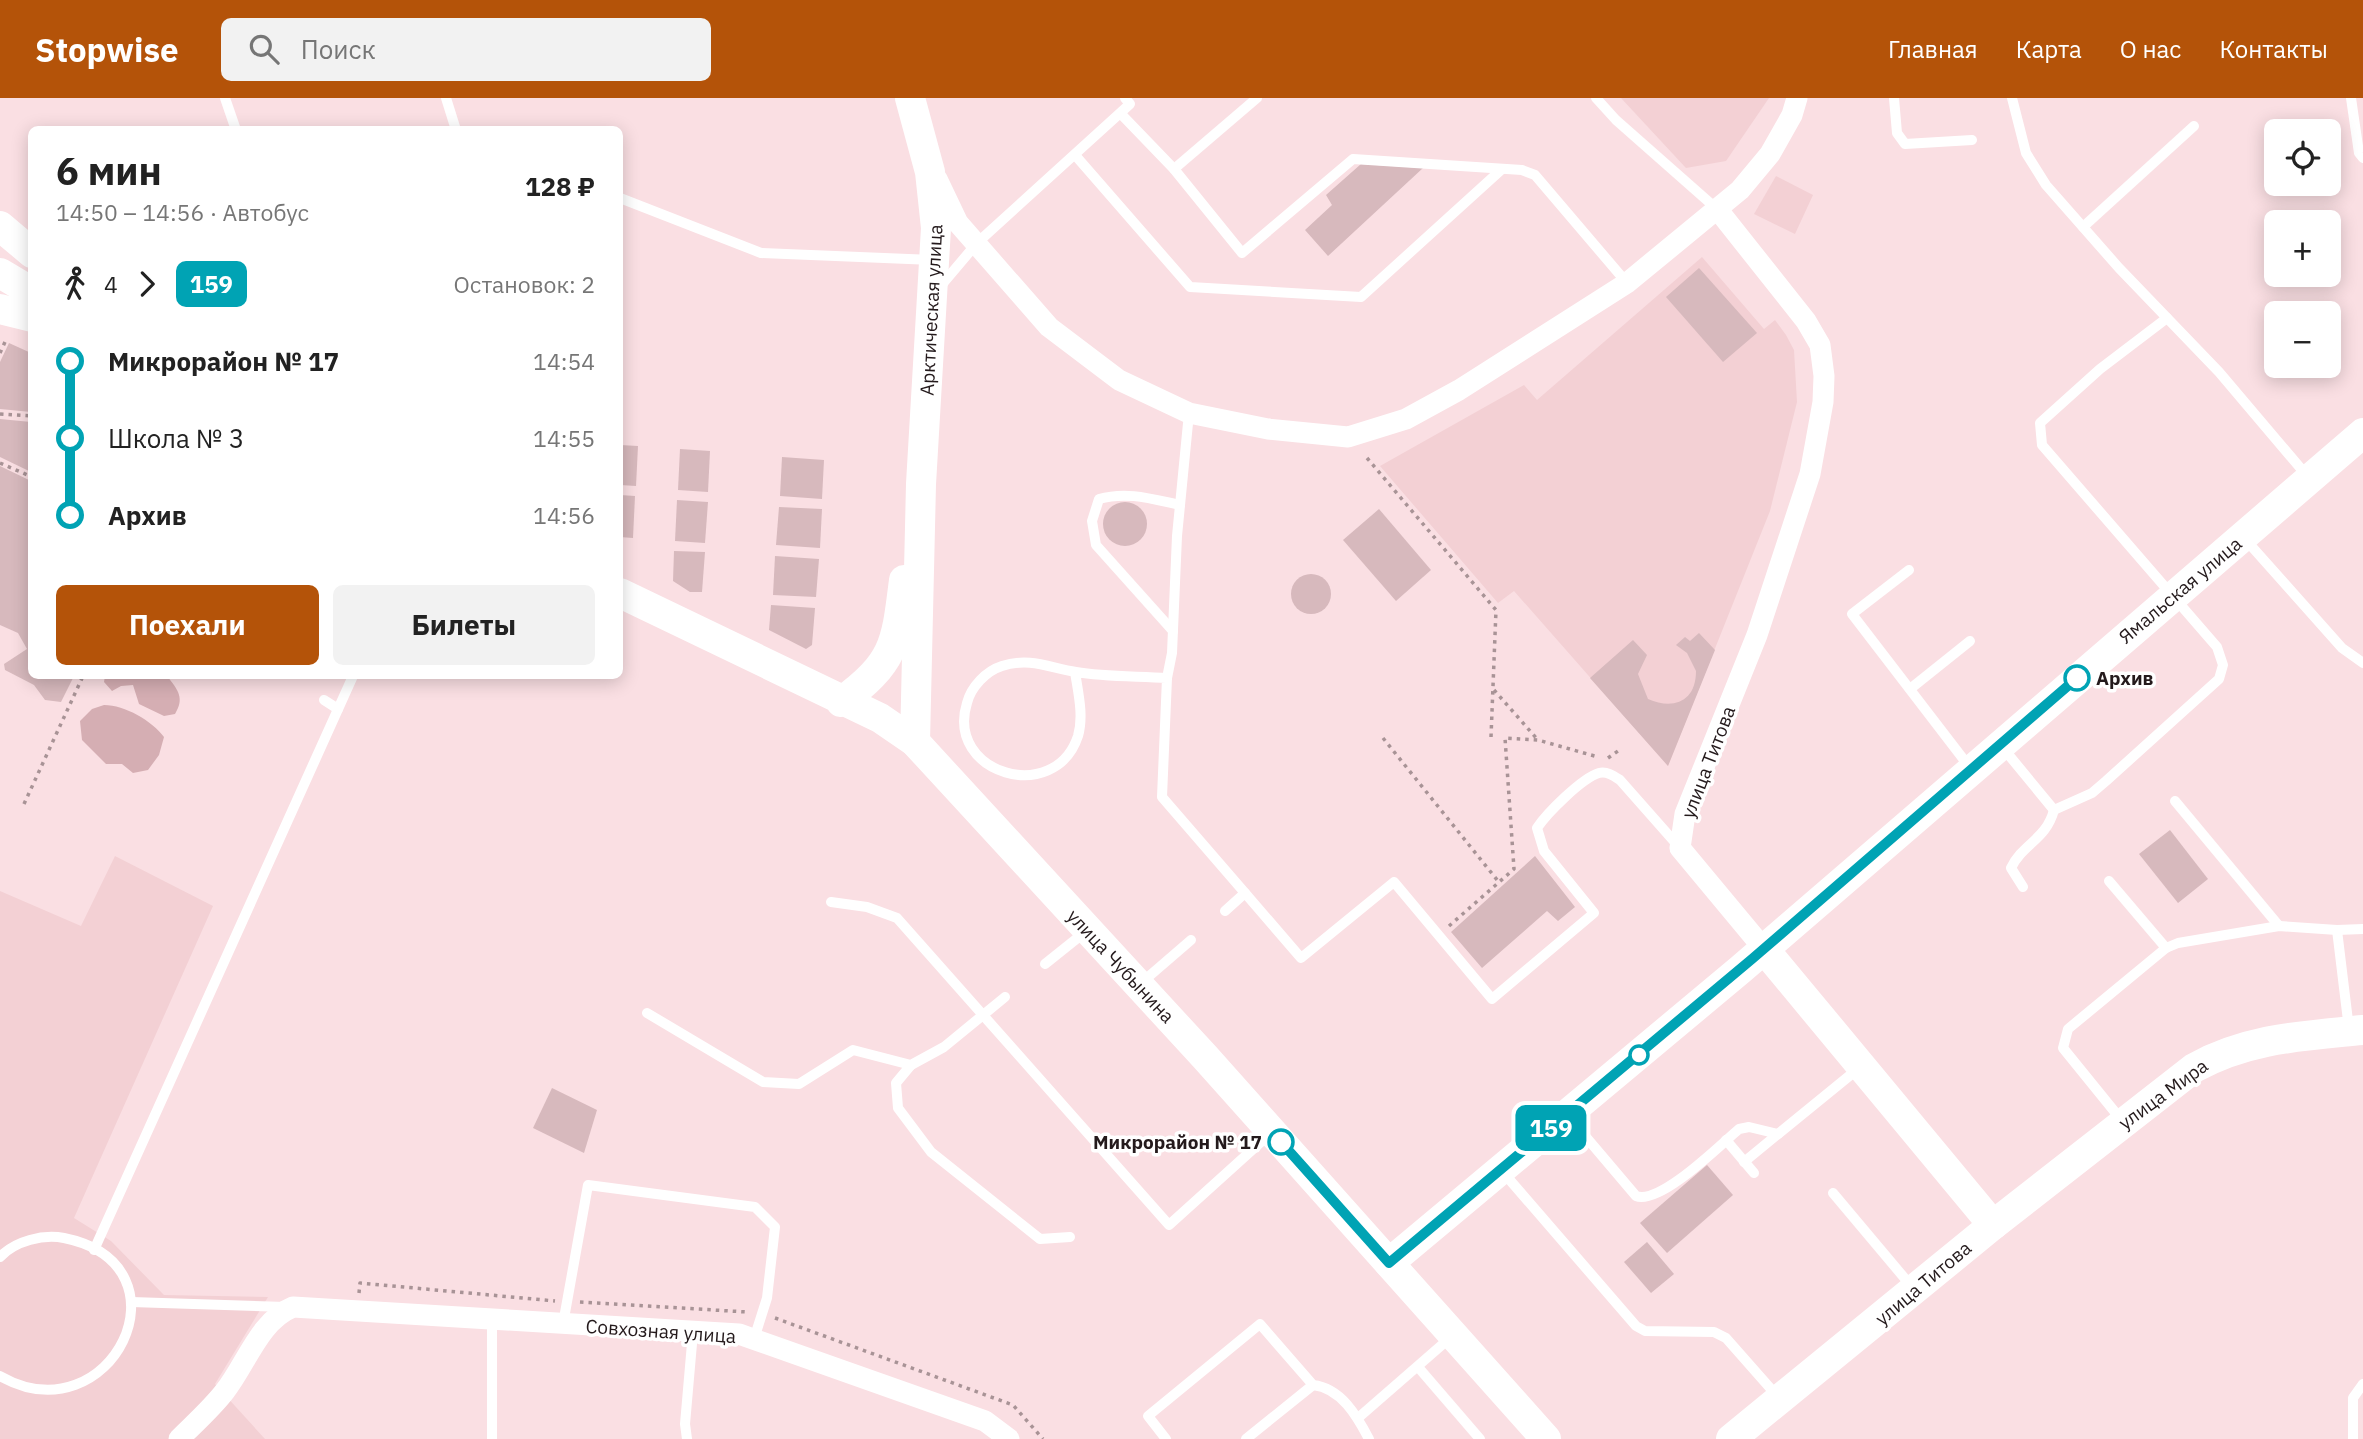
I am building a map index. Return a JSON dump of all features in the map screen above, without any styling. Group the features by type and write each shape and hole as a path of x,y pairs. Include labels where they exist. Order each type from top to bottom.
{"street":[{"name":"Арктическая улица","path":"910,98 922,140 934,203 936,260 921,484 915,742"},
{"path":"922,140 958,223 1049,327 1119,380 1189,413 1268,429 1348,437 1406,419 1460,390 1627,282 1718,210 1770,155 1792,115 1797,98"},
{"name":"улица Титова","path":"1680,848 1685,814 1757,635 1810,474 1824,389 1820,345 1806,321 1718,210"},
{"path":"0,226 28,250"},
{"path":"0,274 28,290"},
{"path":"0,309 28,316"},
{"name":"Ямальская улица","path":"1389,1263 1764,949 2363,433"},
{"name":"Арктическая улица","path":"841,702 871,680 886,663 901,608 909,535 921,484"},
{"name":"улица Чубынина","path":"623,594 841,702 880,718 915,742 1272,1132 1546,1439"},
{"path":"1680,848 1993,1224"},
{"name":"улица Мира","path":"1993,1224 2194,1068 2235,1048 2277,1038 2356,1031"},
{"name":"улица Титова","path":"1779,1399 1993,1224"},
{"path":"180,1439 225,1392 268,1323 278,1314 293,1307"},
{"name":"Совхозная улица","path":"293,1307 492,1322 739,1334 985,1421 1009,1439"},
{"path":"1731,1439 1779,1399"}],"lane":[{"path":"225,98 235,126"},
{"path":"446,98 455,126"},
{"path":"1174,169 1257,98"},
{"path":"1595,98 1616,120 1718,210"},
{"path":"1894,98 1897,133 1905,144 1972,141"},
{"path":"2012,98 2020,136 2035,169 2083,227 2219,372 2310,479"},
{"path":"2351,98 2359,153 2363,158"},
{"path":"935,293 977,243 1121,114 1131,100"},
{"path":"1121,114 1174,169 1242,253 1353,159 1502,169 1535,175 1627,282"},
{"path":"2083,227 2194,126"},
{"path":"1075,155 1190,287 1361,297 1502,169"},
{"path":"623,199 761,253 936,260"},
{"path":"2023,887 2011,867 2015,859 2045,833 2054,810 2092,793 2106,781 2219,679 2223,665 2217,647 2042,444 2040,423 2100,369 2167,318"},
{"path":"1189,413 1167,678 1162,797 1301,958 1394,882 1492,999 1594,913 1544,851 1537,828 1545,816 1599,773 1610,774 1620,780 1680,848"},
{"path":"1173,631 1096,545 1092,521 1099,499 1112,495 1133,495 1180,505"},
{"path":"2243,537 2342,648 2363,663"},
{"path":"1909,570 1853,614 1970,769"},
{"path":"1910,690 1970,641"},
{"path":"1075,672 1080,703 1079,734 1065,758 1054,768 1033,776 1003,774 982,762 971,747 964,729 964,713 970,692 982,678 1000,667 1037,662 1075,672 1167,678"},
{"path":"94,1250 352,679"},
{"path":"324,700 338,709"},
{"path":"2000,744 2054,810"},
{"path":"2175,801 2279,926"},
{"path":"2109,881 2166,948"},
{"path":"1225,911 1245,893"},
{"path":"831,902 867,906 897,918 1169,1225 1272,1132"},
{"path":"2123,1122 2063,1048 2063,1038 2068,1029 2166,948 2189,940 2279,926 2363,929"},
{"path":"2337,930 2356,1031"},
{"path":"1045,964 1087,931"},
{"path":"1138,985 1191,940"},
{"path":"1004,996 944,1047 911,1066 896,1083 898,1108 931,1152 1040,1239 1070,1237"},
{"path":"647,1013 763,1082 799,1084 853,1050 911,1066"},
{"path":"1744,1162 1861,1066"},
{"path":"1567,1115 1636,1196 1643,1199 1663,1191 1739,1129 1749,1127 1778,1134"},
{"path":"1726,1140 1754,1173"},
{"path":"1501,1171 1636,1326 1645,1331 1714,1332 1726,1338 1779,1399"},
{"path":"563,1324 588,1185 755,1208 775,1227 767,1298 754,1339"},
{"path":"1833,1193 1914,1290"},
{"path":"0,1257 28,1240 55,1236 81,1242 104,1256 122,1276 131,1301 132,1327 124,1351 110,1372 89,1387 65,1395 39,1395 15,1387 0,1376"},
{"path":"131,1301 293,1307"},
{"path":"492,1322 492,1439"},
{"path":"1166,1439 1148,1416 1260,1324 1313,1385"},
{"path":"687,1439 685,1424 693,1332"},
{"path":"1358,1418 1453,1335"},
{"path":"1418,1367 1480,1439"},
{"path":"2353,1439 2353,1398 2363,1384"},
{"path":"1246,1439 1313,1385 1325,1386 1335,1393 1358,1418 1369,1439"}],"path":[{"path":"0,353 5,342"},
{"path":"0,414 28,416"},
{"path":"1367,458 1496,610 1491,737"},
{"path":"0,463 28,475"},
{"path":"24,804 82,679"},
{"path":"1493,689 1538,740"},
{"path":"1384,738 1498,881"},
{"path":"1445,929 1514,869 1505,738 1538,740 1605,760 1618,751"}],"shaded area":[{"path":"1621,98 1769,98 1726,161 1686,168"},
{"path":"1361,164 1423,168 1328,256 1305,230 1332,205 1326,195"},
{"path":"1776,176 1813,195 1795,234 1754,214"},
{"path":"1702,257 1764,329 1775,320 1786,335 1794,350 1797,402 1770,511 1668,766 1514,591 1498,603 1380,466 1524,385 1537,400"},
{"path":"1699,268 1757,333 1723,362 1666,297"},
{"path":"9,343 28,352 28,412 0,409 0,362"},
{"path":"0,419 28,422 28,471 0,457"},
{"path":"623,445 638,446 636,486 623,485"},
{"path":"680,449 710,451 708,492 678,490"},
{"path":"782,457 824,460 822,499 780,496"},
{"path":"0,466 28,480 28,679 72,679 61,702 45,700 34,685 5,670 4,664 27,649 18,633 0,625"},
{"path":"623,495 635,496 633,538 623,537"},
{"path":"677,500 708,502 705,543 675,541"},
{"path":"1125,502 1140,509 1147,524 1140,539 1125,546 1110,539 1103,524 1110,509"},
{"path":"779,507 822,509 820,548 776,545"},
{"path":"1379,509 1431,570 1396,601 1343,540"},
{"path":"674,551 705,552 702,592 690,592 673,581"},
{"path":"775,556 819,559 816,597 773,595"},
{"path":"1311,574 1325,580 1331,594 1325,608 1311,614 1297,608 1291,594 1297,580"},
{"path":"771,605 815,608 812,645 806,649 769,630"},
{"path":"1699,633 1715,650 1668,766 1590,678 1633,640 1647,655 1638,674 1648,699 1666,704 1681,701 1692,690 1696,671 1687,653 1676,645 1685,637 1690,641"},
{"path":"104,679 169,679 179,694 180,703 175,714 164,716 139,704 133,685 121,686 112,691"},
{"path":"104,705 137,715 153,725 164,737 159,755 148,770 133,773 122,764 106,764 82,740 80,721 92,709"},
{"path":"2170,830 2208,879 2178,903 2139,854"},
{"path":"115,856 213,906 74,1218 111,1241 164,1295 268,1297 215,1384 265,1439 0,1439 0,891 81,926"},
{"path":"1535,856 1575,907 1558,921 1547,911 1482,968 1451,932"},
{"path":"552,1088 597,1110 584,1153 533,1128"},
{"path":"1707,1165 1733,1195 1667,1253 1640,1223"},
{"path":"1647,1242 1674,1274 1651,1293 1624,1262"}],"bus line":[{"name":"159","path":"1281,1142 1389,1263 1752,959 2077,678"}],"place":[{"name":"Архив","path":"2077,678"},
{"name":"Микрорайон № 17","path":"1281,1142"}]}
